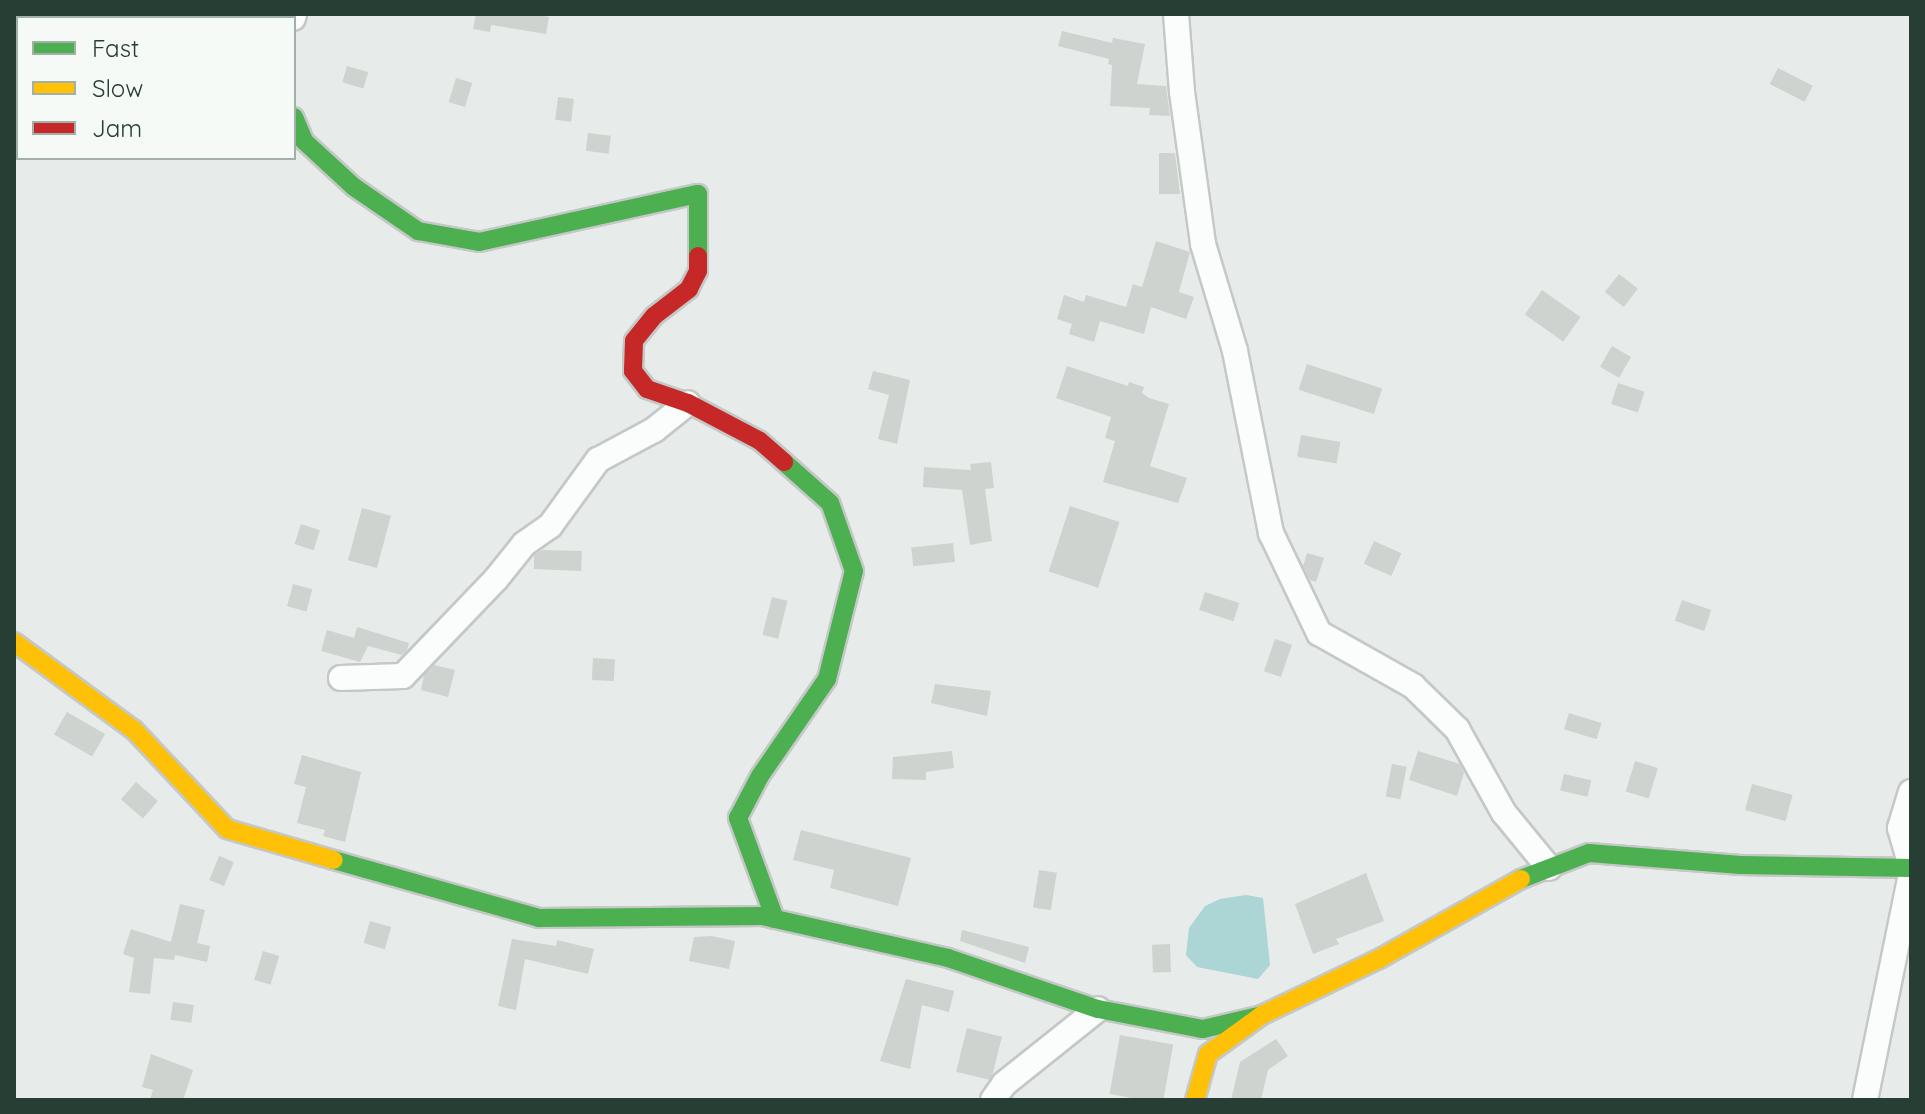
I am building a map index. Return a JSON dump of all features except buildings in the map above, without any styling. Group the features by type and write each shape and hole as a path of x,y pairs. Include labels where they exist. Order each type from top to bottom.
{"street":[{"path":"1176,14 1182,92 1203,244 1235,351 1271,533 1319,633 1413,686 1457,729 1504,813 1549,868"},
{"path":"296,122 304,141 354,187 418,231 448,238 479,242 698,194 698,271 689,289 654,316 634,341 633,371 647,389 688,403 760,441 830,503 854,571 827,679 760,776 738,818 775,919"},
{"path":"341,678 403,676 496,579 524,544 550,526 598,460 654,430 688,403"},
{"path":"14,642 134,730 180,783 227,829 539,918 775,919 948,958 1098,1009 1203,1029 1262,1015"},
{"path":"1865,1100 1911,869 1900,828 1911,792"},
{"path":"1195,1100 1208,1054 1262,1015 1379,959 1511,883 1589,853 1741,865 1911,869"},
{"path":"993,1100 1004,1084 1098,1009"}],"water":[{"path":"1246,895 1263,898 1270,965 1258,979 1197,967 1186,955 1189,928 1205,906 1220,899"}],"traffic: fast":[{"path":"296,122 304,141 354,187 418,231 479,242 698,194 698,256"},
{"path":"775,919 738,818 760,776 827,679 854,571 830,503 784,462"},
{"path":"1521,879 1589,853 1741,865 1911,868"},
{"path":"334,860 539,918 762,916 948,958 1098,1009 1203,1029 1262,1015"}],"traffic: slow":[{"path":"14,642 134,730 227,829 334,860"},
{"path":"1195,1100 1208,1054 1262,1015 1379,959 1521,879"}],"traffic: jam":[{"path":"698,256 698,271 689,289 654,316 634,341 633,371 647,389 688,403 760,441 784,462"}]}
